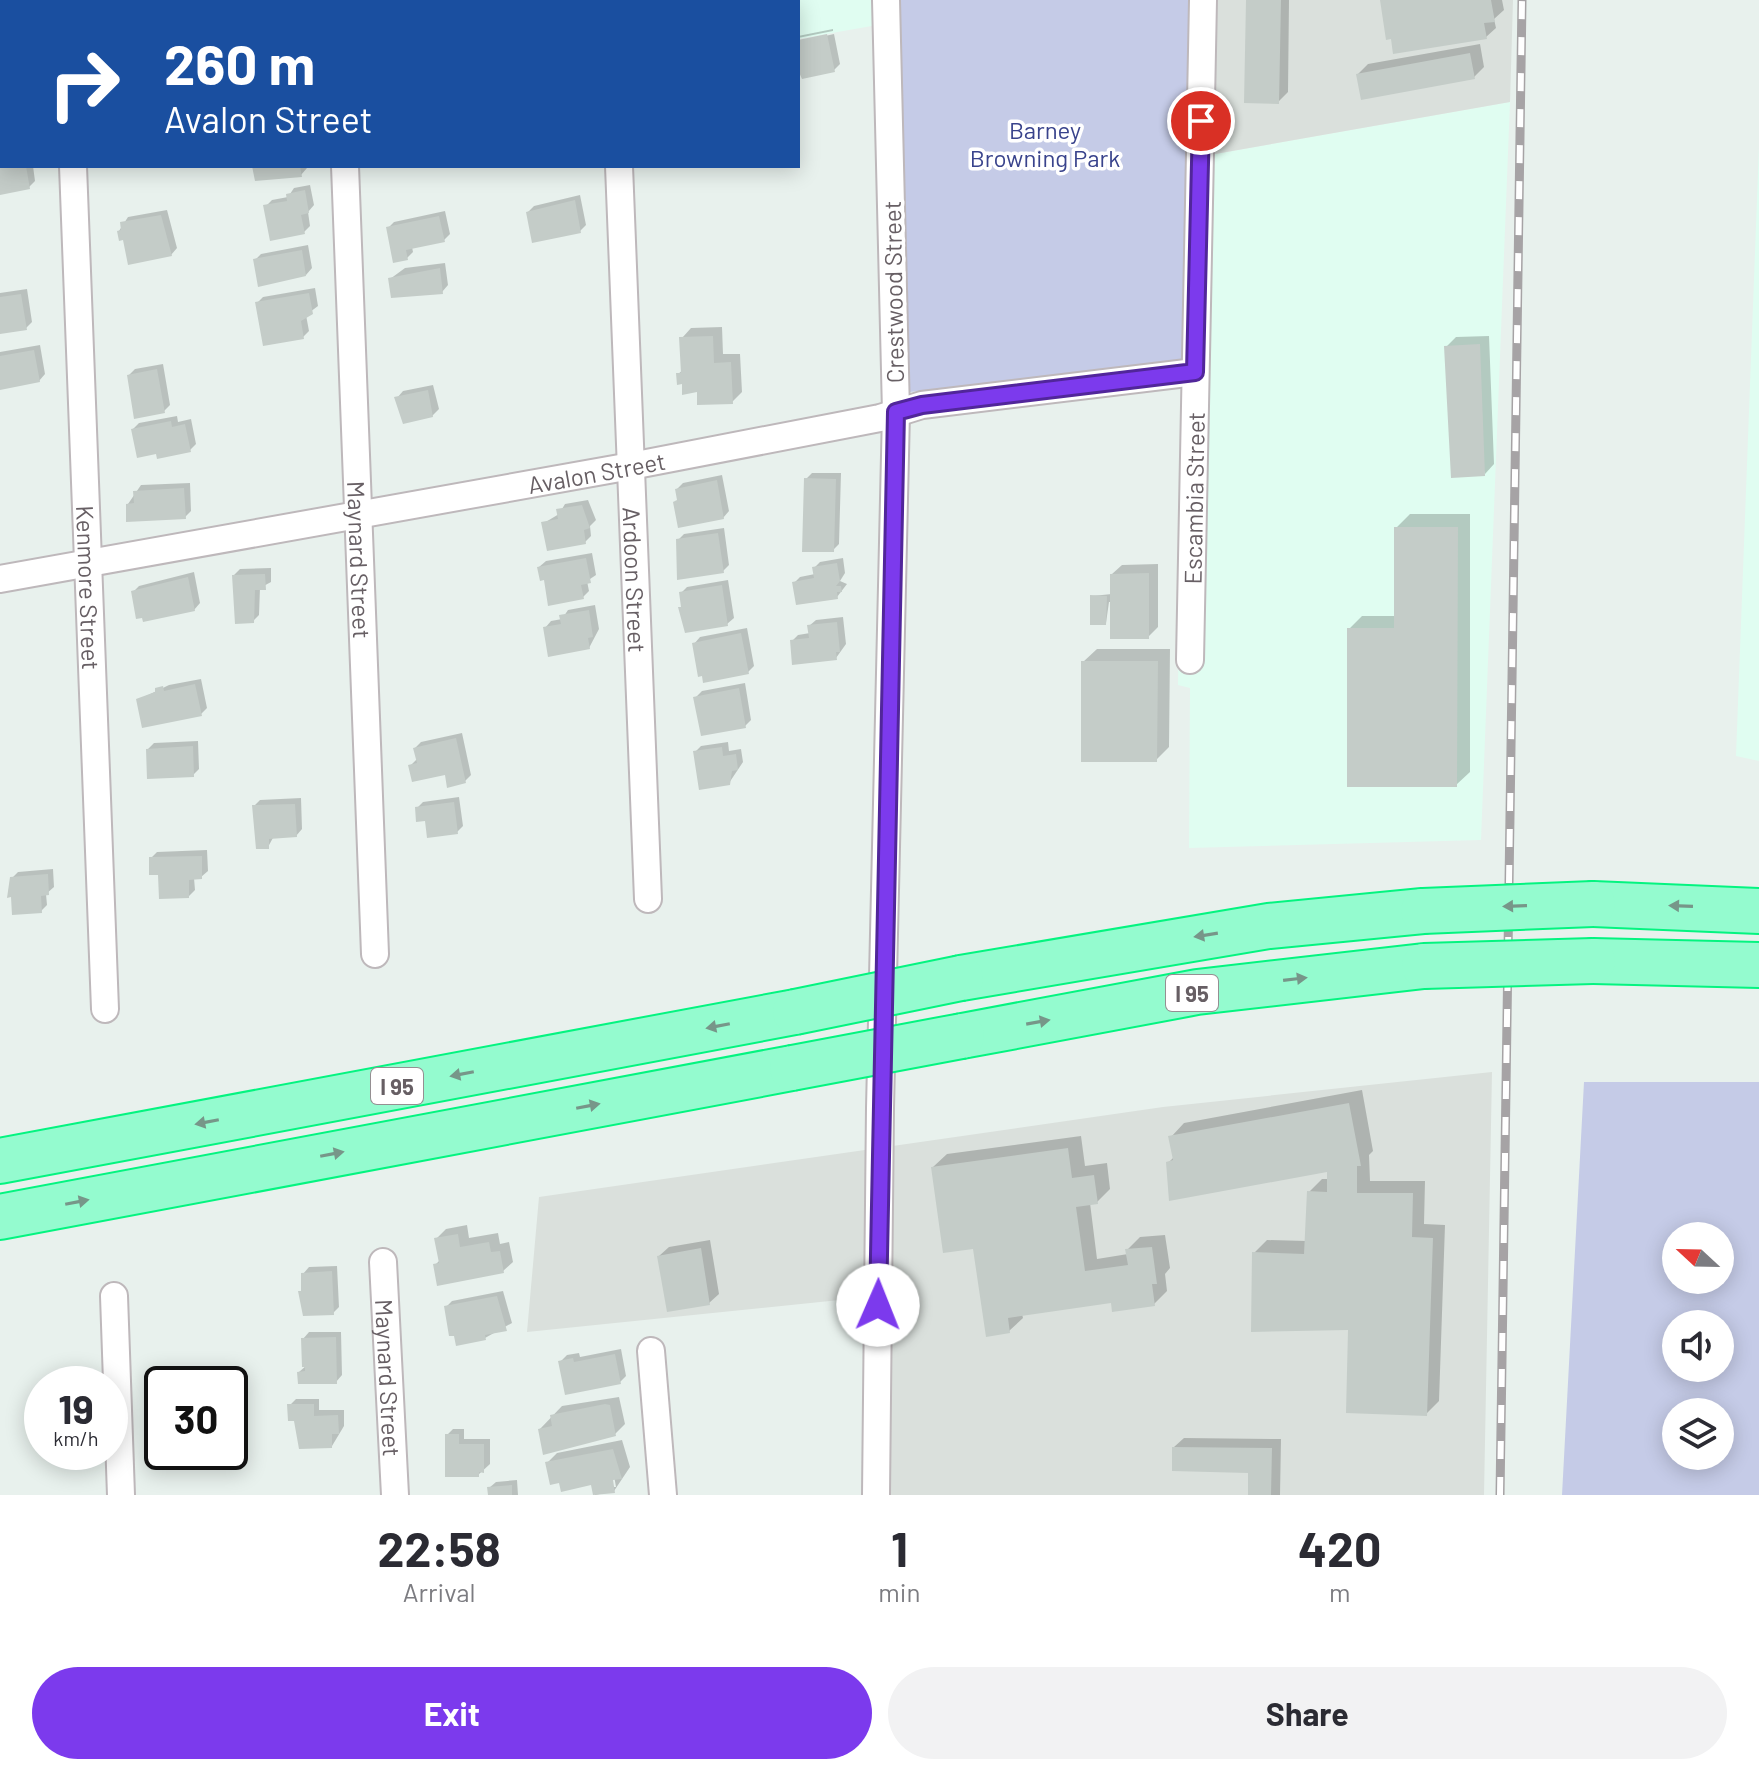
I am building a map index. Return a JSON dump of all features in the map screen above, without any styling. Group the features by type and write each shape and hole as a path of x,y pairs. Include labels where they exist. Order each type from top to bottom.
{"highway":[{"name":"I 95","path":"0,1161 961,978 1269,926 1423,911 1593,904 1759,911"},
{"name":"I 95","path":"0,1217 1197,992 1424,966 1593,961 1759,965"}],"street":[{"name":"Crestwood Street","path":"876,1495 880,1108 896,412 886,0"},
{"name":"Escambia Street","path":"1190,660 1203,0"},
{"name":"Kenmore Street","path":"73,168 105,1009"},
{"name":"Maynard Street","path":"345,168 375,954"},
{"name":"Ardoon Street","path":"619,168 648,899"},
{"name":"Avalon Street","path":"0,579 631,466 880,418 922,405 1195,372"},
{"name":"Maynard Street","path":"383,1262 395,1495"},
{"path":"114,1296 121,1495"},
{"path":"651,1351 663,1495"}],"shaded area":[{"path":"800,0 899,0 900,21 800,39"},
{"path":"1190,0 1513,0 1510,102 1187,159"},
{"path":"1510,102 1481,840 1189,848 1190,688 1178,685 1187,159"},
{"path":"1759,146 1759,761 1736,756"},
{"path":"1492,1072 1484,1495 886,1495 888,1295 527,1332 539,1197 1163,1107"}],"green space":[{"name":"Barney Browning Park","path":"899,0 1190,0 1184,360 910,392"},
{"path":"1584,1082 1759,1082 1759,1495 1562,1495"}],"building":[{"path":"1246,0 1281,0 1279,104 1244,103"},
{"path":"1380,0 1491,0 1495,22 1484,23 1487,39 1393,54 1391,39 1386,40"},
{"path":"827,34 835,72 802,79 800,40"},
{"path":"1470,53 1475,79 1361,100 1356,74"},
{"path":"0,168 26,168 30,189 0,195"},
{"path":"252,168 300,168 302,177 255,181"},
{"path":"305,190 309,213 301,215 305,234 270,241 263,205 287,201 286,194"},
{"path":"575,200 581,233 532,243 526,212"},
{"path":"161,215 172,256 128,265 123,240 119,241 117,231 121,230 120,222"},
{"path":"439,216 445,242 406,250 408,260 393,263 386,227"},
{"path":"302,250 306,276 258,287 253,259"},
{"path":"440,268 443,294 391,298 388,278"},
{"path":"309,293 313,314 301,321 304,339 263,346 255,302"},
{"path":"21,294 27,330 0,334 0,297"},
{"path":"713,336 714,363 731,362 733,404 697,405 697,392 682,395 682,384 677,385 676,373 681,373 679,337"},
{"path":"1480,344 1485,476 1451,478 1444,346"},
{"path":"34,350 40,382 0,390 0,356"},
{"path":"157,369 165,413 134,419 127,375"},
{"path":"428,390 433,417 403,424 394,397"},
{"path":"171,421 172,427 185,424 191,452 157,459 156,454 137,458 131,429"},
{"path":"804,478 836,479 834,552 802,552"},
{"path":"717,480 724,519 678,528 673,502 677,500 675,489"},
{"path":"184,488 186,519 126,522 126,504 134,503 133,491"},
{"path":"582,505 590,528 584,530 586,544 547,551 541,522 558,519 556,509"},
{"path":"1394,527 1458,527 1457,787 1347,787 1347,628 1394,628"},
{"path":"718,533 724,573 677,580 676,539"},
{"path":"586,558 591,583 581,585 584,599 548,606 544,580 540,581 537,567"},
{"path":"837,563 840,581 836,586 841,586 842,592 837,592 838,599 796,605 792,582 814,578 812,567"},
{"path":"1149,573 1149,639 1110,639 1110,574"},
{"path":"265,574 266,590 255,590 254,623 235,624 232,575"},
{"path":"188,577 195,611 143,622 142,618 136,619 131,591"},
{"path":"722,585 728,626 685,633 678,607 681,607 679,592"},
{"path":"1090,595 1107,596 1106,625 1090,625"},
{"path":"589,610 593,637 588,638 590,649 548,657 543,627 561,624 559,615"},
{"path":"837,622 840,652 836,652 837,660 792,665 790,640 809,638 807,625"},
{"path":"741,633 749,674 703,683 702,676 698,677 692,643"},
{"path":"1081,661 1158,661 1157,762 1081,762"},
{"path":"195,684 202,716 142,728 136,699 155,692 155,688 163,686 164,691"},
{"path":"739,688 746,728 701,736 693,697"},
{"path":"456,738 466,783 447,788 445,775 412,782 408,765 417,763 413,748"},
{"path":"193,746 194,777 147,779 146,749"},
{"path":"722,747 723,756 736,754 738,770 732,771 730,785 699,790 693,751"},
{"path":"454,802 458,834 427,838 425,821 416,822 415,807"},
{"path":"295,804 297,837 269,839 269,849 256,849 252,805"},
{"path":"202,856 202,879 189,880 189,898 159,899 158,875 149,875 149,857"},
{"path":"48,874 49,895 41,896 42,913 12,915 11,897 7,898 10,877"},
{"path":"1349,1103 1361,1166 1357,1166 1357,1193 1413,1193 1412,1237 1433,1238 1427,1416 1346,1413 1348,1330 1251,1332 1252,1252 1304,1254 1307,1191 1327,1192 1327,1172 1169,1201 1166,1162 1173,1160 1168,1136"},
{"path":"1068,1148 1072,1178 1094,1175 1098,1204 1076,1207 1085,1271 1128,1265 1125,1249 1152,1247 1157,1284 1152,1284 1155,1306 1112,1312 1111,1303 1008,1318 1010,1333 986,1337 973,1249 943,1253 931,1167"},
{"path":"458,1234 460,1247 489,1242 491,1252 500,1251 504,1273 437,1286 433,1264 439,1263 434,1238"},
{"path":"701,1248 710,1305 667,1312 657,1256"},
{"path":"332,1271 334,1315 303,1316 298,1291 301,1291 301,1273"},
{"path":"497,1296 507,1331 485,1335 486,1340 456,1346 454,1336 449,1336 444,1306"},
{"path":"336,1337 337,1384 298,1384 297,1372 305,1371 302,1367 301,1338"},
{"path":"615,1354 621,1384 565,1395 558,1361 573,1358 574,1362"},
{"path":"287,1404 314,1404 314,1416 338,1415 339,1434 332,1434 332,1448 299,1449 294,1421 288,1421"},
{"path":"610,1405 616,1436 543,1455 538,1429 552,1426 550,1415"},
{"path":"445,1434 459,1434 459,1444 484,1444 484,1473 479,1472 479,1477 445,1477"},
{"path":"1172,1447 1272,1448 1271,1495 1248,1495 1248,1473 1172,1471"},
{"path":"613,1449 622,1479 613,1480 615,1493 593,1495 591,1485 561,1492 559,1483 550,1485 545,1462"},
{"path":"512,1485 512,1495 488,1495 487,1487"}],"railway":[{"path":"1500,1495 1522,0"}],"route":[{"path":"878,1305 896,412 922,405 1195,372 1201,121"}]}
